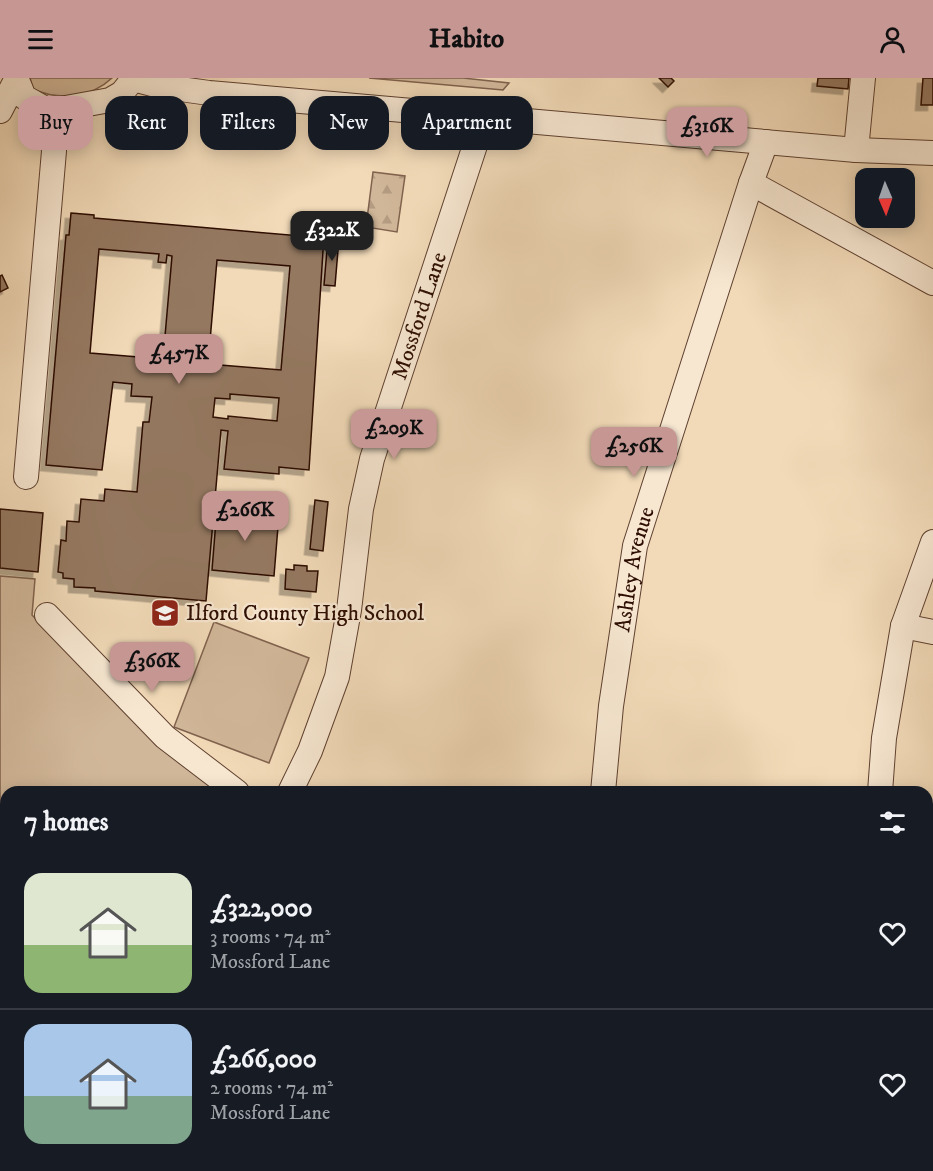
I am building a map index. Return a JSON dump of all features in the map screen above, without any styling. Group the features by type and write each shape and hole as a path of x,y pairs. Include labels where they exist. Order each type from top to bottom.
{"street":[{"path":"93,103 110,100 122,93 134,78 159,86 209,93 401,110"},
{"path":"856,150 863,78"},
{"path":"17,79 23,96"},
{"path":"0,111 17,79"},
{"path":"533,122 856,150 933,153"},
{"name":"Ashley Avenue","path":"604,786 611,706 635,546 766,142"},
{"path":"26,477 54,150"},
{"name":"Mossford Lane","path":"293,786 310,751 337,677 349,610 360,509 372,459 473,150"},
{"path":"751,183 933,283"},
{"path":"880,786 884,738 903,626 933,542"},
{"path":"47,615 165,737 229,786"},
{"path":"903,626 933,633"}],"green space":[{"path":"30,78 112,78 94,90 74,96 53,95 33,89"},
{"path":"369,78 463,78 509,83 503,90"},
{"path":"373,172 405,176 397,232 366,227"},
{"path":"0,576 35,579 32,615 157,745 212,786 0,786"},
{"path":"214,622 309,658 269,763 174,727"}],"building":[{"path":"659,78 671,78 674,81 668,87"},
{"path":"818,78 849,78 848,89 817,86"},
{"path":"923,78 933,78 933,105 921,105"},
{"path":"71,213 94,215 94,218 301,236 301,233 324,235 309,470 279,467 279,474 224,469 228,431 221,430 206,601 74,587 74,579 63,578 63,573 58,572 61,540 66,541 67,521 79,522 81,499 104,501 105,489 137,492 143,422 149,422 152,397 131,396 132,384 113,382 102,470 46,465 66,235 69,235","holes":["99,249 159,254 158,262 166,263 167,255 172,256 163,359 90,353","217,260 290,266 281,370 208,364","230,394 279,398 277,421 228,416 228,419 213,417 215,398 230,399"]},
{"path":"328,238 339,238 335,286 324,285"},
{"path":"2,275 8,288 0,292 0,276"},
{"path":"315,500 328,502 323,551 310,549"},
{"path":"217,508 279,514 274,576 212,570"},
{"path":"0,509 43,513 38,572 0,568"},
{"path":"294,565 307,566 307,571 318,571 316,592 285,589 286,569 294,570"}],"place":[{"name":"Ilford County High School","path":"165,613"}]}
